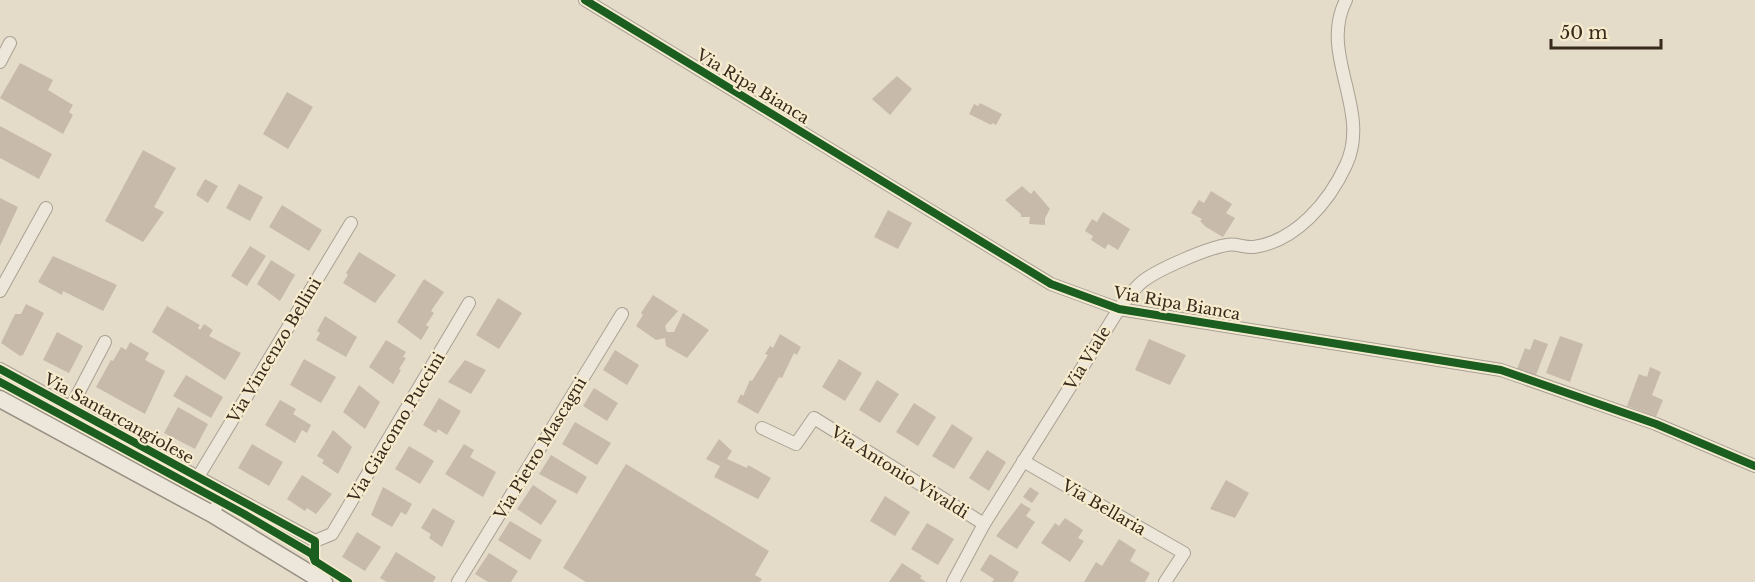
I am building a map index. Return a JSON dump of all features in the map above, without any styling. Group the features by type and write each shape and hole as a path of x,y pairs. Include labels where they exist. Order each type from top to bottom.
{"main road":[{"path":"0,399 212,514 324,582"}],"street":[{"name":"Via Ripa Bianca","path":"585,0 1051,284 1119,309 1501,370 1656,424 1755,466"},
{"name":"Via Viale","path":"953,582 984,524 1023,461 1119,309 1143,281 1191,256 1228,244 1252,247 1283,239 1324,202 1347,163 1355,119 1336,38 1341,10 1346,0"},
{"path":"0,62 10,43"},
{"path":"0,291 46,208"},
{"name":"Via Vincenzo Bellini","path":"198,477 351,223"},
{"name":"Via Giacomo Puccini","path":"315,541 332,534 470,303"},
{"name":"Via Pietro Mascagni","path":"458,582 622,314"},
{"path":"71,407 105,342"},
{"name":"Via Santarcangiolese","path":"0,369 315,541"},
{"name":"Via Antonio Vivaldi","path":"762,428 796,444 814,418 984,524"},
{"name":"Via Bellaria","path":"1023,461 1184,553 1165,582"},
{"path":"212,514 225,492"}],"building":[{"path":"20,63 53,80 48,90 73,105 69,112 73,115 63,134 0,98"},
{"path":"897,76 912,89 890,115 872,99"},
{"path":"287,92 313,107 288,149 263,134"},
{"path":"980,103 1002,114 996,125 992,123 991,125 969,114 974,104 978,106"},
{"path":"0,126 52,154 39,179 0,158"},
{"path":"143,150 176,168 154,207 164,212 143,242 105,221"},
{"path":"205,179 218,186 208,203 196,195"},
{"path":"239,184 263,197 250,221 226,208"},
{"path":"1022,186 1031,194 1034,190 1050,209 1045,218 1045,225 1029,224 1030,217 1021,217 1021,214 1005,200"},
{"path":"1211,191 1232,204 1226,213 1235,218 1223,237 1206,227 1200,221 1202,219 1191,213 1199,200 1204,203"},
{"path":"0,198 18,207 0,246"},
{"path":"282,205 322,230 309,251 269,227"},
{"path":"888,210 912,223 898,249 874,237"},
{"path":"1103,212 1130,229 1118,250 1108,244 1105,249 1091,240 1093,236 1085,231 1092,219 1097,222"},
{"path":"250,246 266,256 247,286 231,276"},
{"path":"359,252 396,275 375,303 343,283 348,275 346,273"},
{"path":"53,256 117,285 103,311 63,291 62,295 38,282"},
{"path":"271,260 295,275 280,301 257,284"},
{"path":"424,279 444,292 431,311 434,313 426,325 429,327 421,340 397,322"},
{"path":"653,295 678,311 665,326 667,332 674,332 683,313 709,330 687,358 666,346 665,338 656,340 636,326 643,315 641,313"},
{"path":"498,298 522,313 499,349 476,335"},
{"path":"26,304 44,313 23,355 20,356 1,343 15,314 21,314"},
{"path":"167,306 200,325 198,328 200,330 204,324 213,330 209,336 241,353 225,380 152,332"},
{"path":"325,316 357,337 346,357 316,340 320,333 317,331"},
{"path":"57,332 83,346 69,373 43,360"},
{"path":"780,334 801,347 797,355 794,353 782,378 779,377 758,414 737,402 768,355 765,354 770,346 773,348"},
{"path":"1560,336 1583,344 1570,382 1546,373"},
{"path":"1149,339 1186,355 1170,385 1135,370"},
{"path":"1534,339 1548,344 1536,375 1517,369 1525,348 1530,350"},
{"path":"386,340 406,352 403,357 406,358 393,384 369,367"},
{"path":"130,342 149,353 145,360 165,371 145,414 96,387 111,360 113,361 121,347 126,350"},
{"path":"615,350 639,365 627,385 603,370"},
{"path":"304,359 336,377 321,403 290,385"},
{"path":"839,359 862,373 845,401 822,387"},
{"path":"465,360 486,370 471,394 448,382"},
{"path":"1650,367 1661,372 1652,395 1663,400 1656,417 1627,406 1639,374 1647,377"},
{"path":"186,375 223,397 211,418 173,396"},
{"path":"877,380 899,394 880,423 859,410"},
{"path":"359,385 380,402 365,429 343,412"},
{"path":"594,388 618,403 607,421 583,406"},
{"path":"439,398 461,411 447,435 438,429 436,433 423,425"},
{"path":"280,400 296,409 293,414 311,425 307,433 302,430 295,443 265,425"},
{"path":"914,403 936,417 918,446 896,432"},
{"path":"178,407 208,424 195,449 164,433"},
{"path":"575,422 611,443 597,465 562,444"},
{"path":"952,424 973,438 954,469 932,456"},
{"path":"333,430 352,447 338,474 322,463 324,460 317,456"},
{"path":"719,439 732,451 727,459 747,468 748,465 771,478 758,499 714,477 720,466 706,459"},
{"path":"252,444 283,462 269,486 238,468"},
{"path":"464,444 474,450 470,457 496,472 483,497 445,474"},
{"path":"409,446 434,461 420,484 395,469"},
{"path":"987,450 1006,462 989,491 969,478"},
{"path":"551,455 587,477 577,494 539,474"},
{"path":"626,464 769,551 755,575 762,579 760,582 586,582 563,568"},
{"path":"302,475 332,494 316,514 307,508 305,511 287,499"},
{"path":"1226,480 1249,493 1235,518 1210,509"},
{"path":"533,485 557,501 541,525 517,509"},
{"path":"383,487 412,504 406,515 401,512 392,527 371,515"},
{"path":"1030,487 1039,493 1032,503 1023,497"},
{"path":"885,496 910,512 895,536 870,521"},
{"path":"1021,503 1031,509 1026,516 1035,522 1017,549 996,536"},
{"path":"433,508 455,521 442,547 429,538 431,534 421,528"},
{"path":"1065,518 1083,530 1078,538 1084,541 1070,562 1041,543 1055,523 1059,526"},
{"path":"510,521 542,540 530,560 498,540"},
{"path":"927,523 954,539 938,565 911,549"},
{"path":"357,532 381,547 365,571 342,557"},
{"path":"1119,539 1136,550 1130,561 1150,573 1145,582 1084,582 1096,562 1102,566"},
{"path":"396,552 436,577 433,582 387,582 380,578"},
{"path":"489,553 518,571 511,582 488,582 475,574"},
{"path":"990,554 1019,572 1013,582 992,582 994,579 980,570"},
{"path":"902,563 922,576 920,578 926,582 889,582"}],"cycle path":[{"path":"585,0 1051,284 1119,309 1501,370 1656,424 1755,466"},
{"path":"0,369 315,541 315,561 348,582"},
{"path":"0,382 244,514 312,554 315,561"}]}
